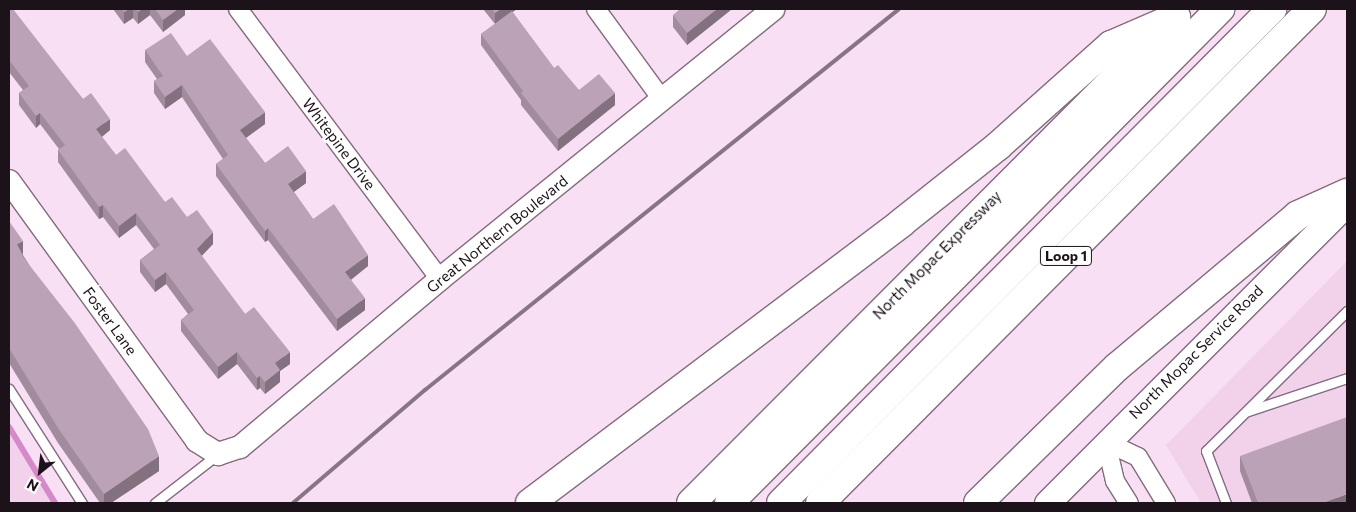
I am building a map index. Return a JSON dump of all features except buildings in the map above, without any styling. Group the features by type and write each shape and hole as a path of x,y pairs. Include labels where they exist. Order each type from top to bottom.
{"highway":[{"path":"729,503 1220,9"},
{"path":"781,503 1272,9"},
{"name":"Loop 1","path":"820,503 1312,9"},
{"path":"530,503 909,217 998,146 1111,45 1180,13"},
{"name":"North Mopac Expressway","path":"691,503 1180,13"},
{"path":"978,503 1117,366 1298,215 1347,193"}],"main road":[{"name":"North Mopac Service Road","path":"1046,503 1347,203"}],"street":[{"name":"Whitepine Drive","path":"238,9 440,280"},
{"path":"596,9 661,98"},
{"name":"Great Northern Boulevard","path":"218,454 240,447 661,98 774,9"},
{"name":"Foster Lane","path":"9,182 196,441 218,454"},
{"path":"1106,442 1115,481 1129,503"},
{"path":"1106,442 1138,458 1166,503"}],"lane":[{"path":"1226,503 1206,451 1347,311"},
{"path":"1246,412 1347,378"},
{"path":"9,389 82,503"},
{"path":"155,503 218,454"}],"shaded area":[{"path":"1347,261 1347,503 1201,503 1166,445"},
{"path":"9,434 54,503 9,503"}],"waterway":[{"path":"9,427 55,503"}],"railway":[{"path":"293,503 425,390 899,9"}]}
